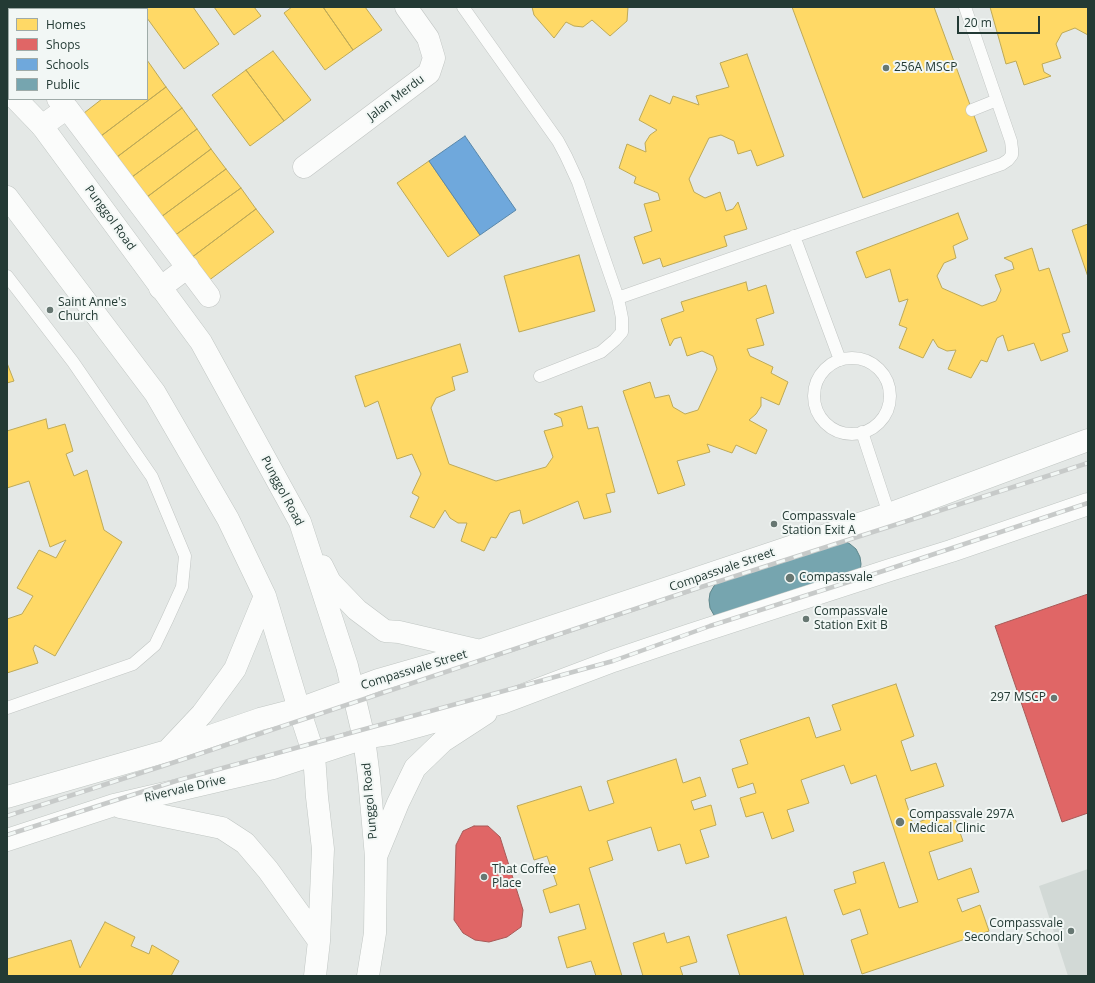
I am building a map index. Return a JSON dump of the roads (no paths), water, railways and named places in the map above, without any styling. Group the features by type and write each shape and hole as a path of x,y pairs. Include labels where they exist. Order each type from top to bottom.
{"street":[{"name":"Jalan Merdu","path":"304,167 429,73 434,58 428,38 406,7"},
{"name":"Punggol Road","path":"17,100 42,126 201,342 300,522 348,666 364,738 376,857 375,933 368,976"},
{"path":"42,126 63,103 209,296"},
{"path":"7,197 155,393 228,519 265,596 314,755 323,850 319,941 315,976"},
{"path":"160,288 188,267"},
{"name":"Compassvale Street","path":"353,689 378,680 479,651 889,514 1088,440"},
{"path":"364,738 390,734 502,703 613,661 951,551 1088,504"},
{"path":"300,522 330,582 357,610 385,631 399,632 479,651"},
{"path":"167,751 202,714 230,676 235,668 265,596"},
{"path":"7,797 167,751 260,719 299,709 353,689"},
{"path":"376,857 398,803 416,768 444,741 502,703"},
{"name":"Rivervale Drive","path":"7,840 114,805 273,768 364,738"},
{"path":"114,805 222,828 245,843 268,870 319,941"}],"lane":[{"path":"463,7 558,141 578,182 618,298 622,318 622,332 615,340 601,352 540,376"},
{"path":"618,298 1002,164 1008,160 1012,155 1011,141 965,7"},
{"path":"972,110 997,100"},
{"path":"794,236 840,360"},
{"path":"7,276 73,362 152,477 185,556 182,587 168,620 154,645 133,664 7,708"},
{"path":"853,358 867,360 878,367 887,378 890,391 890,404 884,417 875,427 862,432 848,433 834,429 823,420 816,407 814,392 819,378 827,367 840,360 853,358"},
{"path":"862,432 889,514"}],"railway":[{"path":"7,816 175,762 695,589 1088,463"},
{"path":"7,835 179,780 613,661 710,626 883,571 1088,503"}],"place":[{"name":"256A MSCP","path":"886,68"},
{"name":"Saint Anne's Church","path":"50,310"},
{"name":"Compassvale Station Exit A","path":"774,524"},
{"name":"Compassvale","path":"790,578"},
{"name":"Compassvale Station Exit B","path":"806,619"},
{"name":"297 MSCP","path":"1054,698"},
{"name":"Compassvale 297A Medical Clinic","path":"900,822"},
{"name":"That Coffee Place","path":"484,877"},
{"name":"Compassvale Secondary School","path":"1071,931"}]}
